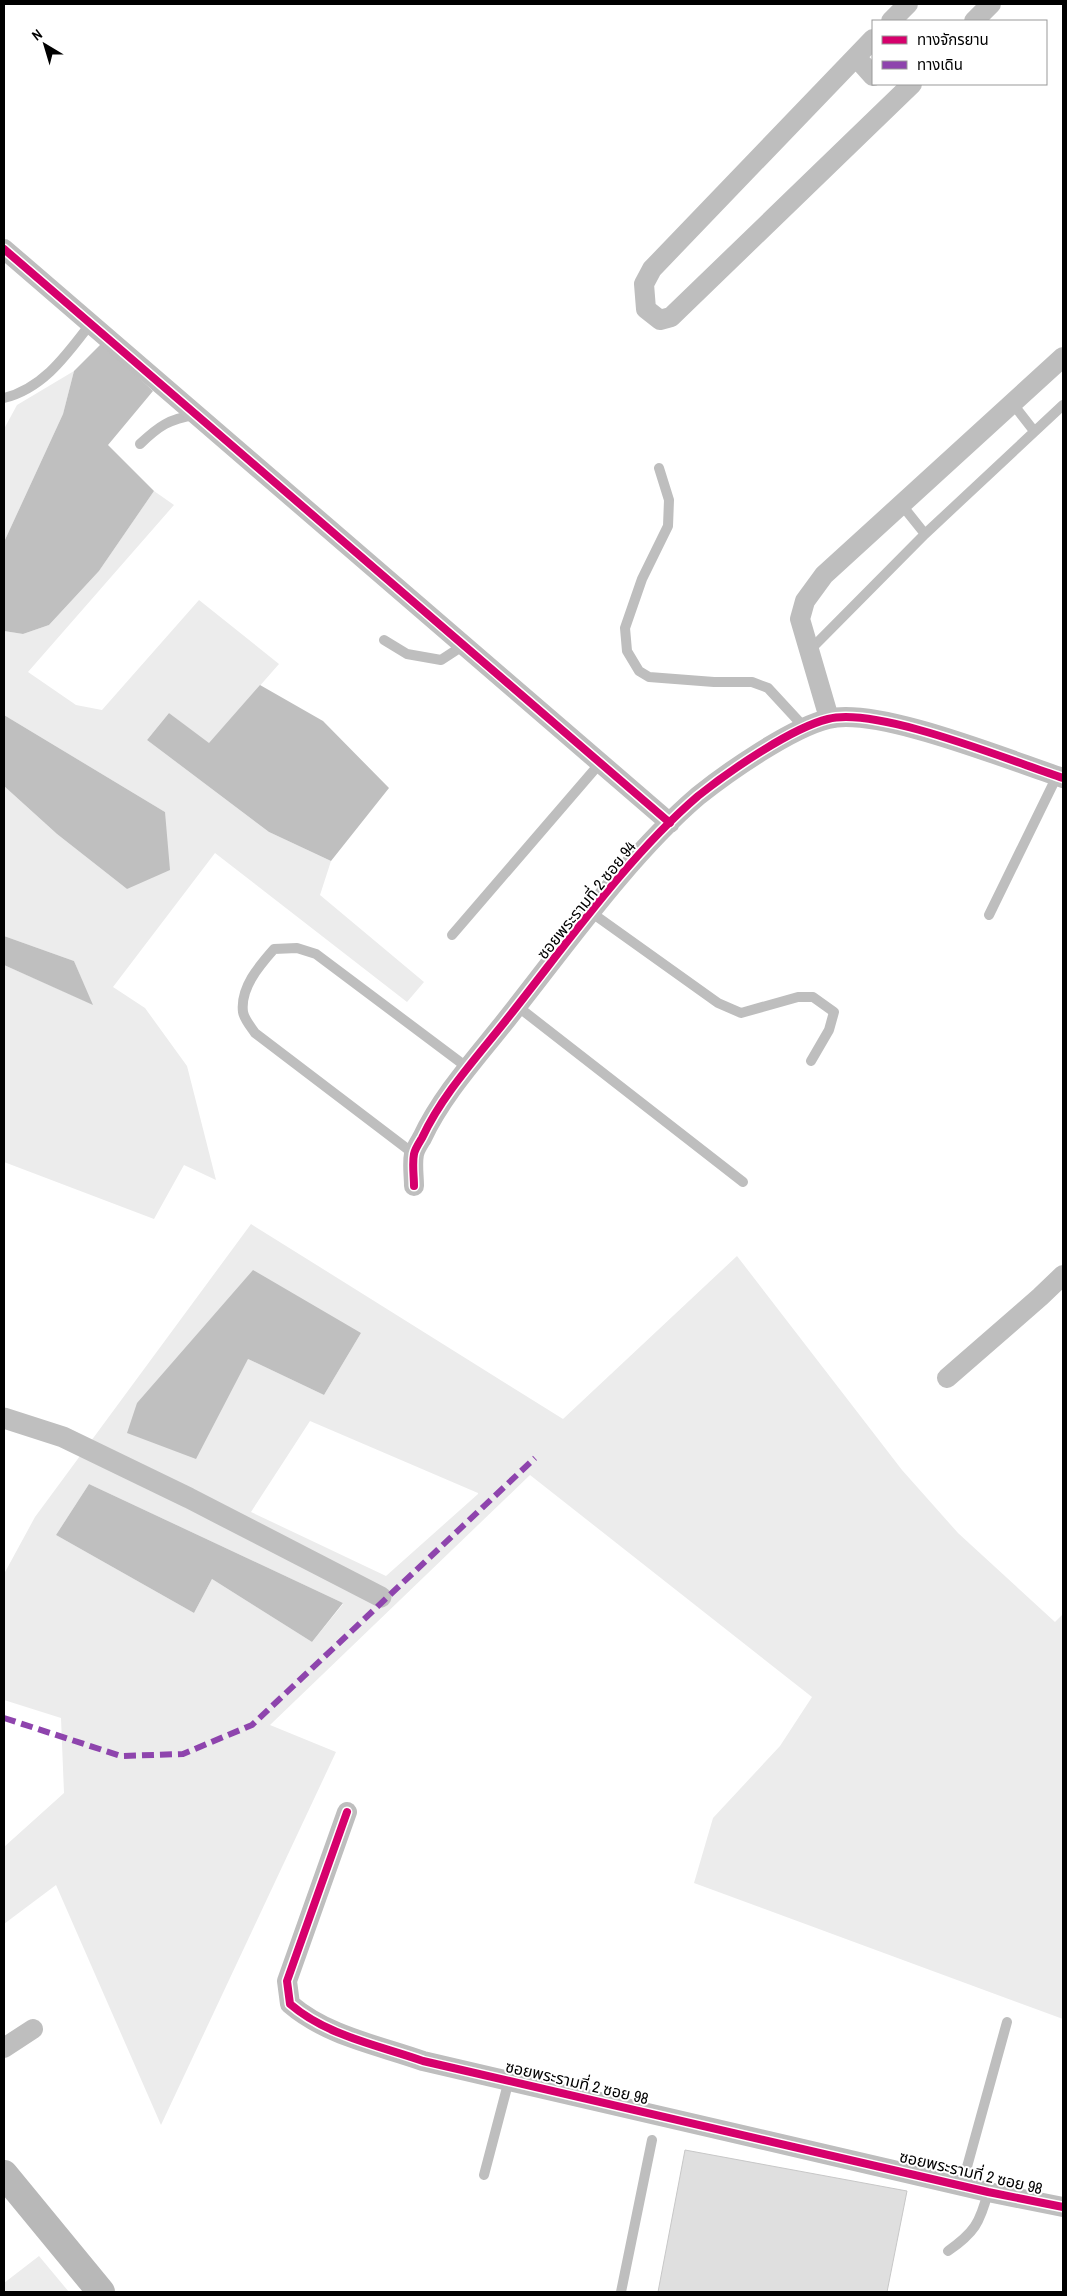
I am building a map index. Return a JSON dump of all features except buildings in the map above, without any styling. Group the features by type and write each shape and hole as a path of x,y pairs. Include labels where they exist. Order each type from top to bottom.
{"main road":[{"path":"4,2174 101,2292"}],"street":[{"path":"892,20 908,4"},
{"path":"975,20 991,4"},
{"path":"872,40 652,269 644,284 646,310 660,320 671,317 911,85"},
{"path":"856,57 872,75"},
{"path":"882,85 896,99"},
{"path":"4,249 342,538 670,823"},
{"path":"829,718 800,620 805,600 824,576 1063,357"},
{"name":"ซอยพระรามที่ 2 ซอย 94","path":"414,1186 414,1154 430,1121 468,1068 592,913 670,823 699,796 771,746 804,727 829,718 854,717 942,737 1060,777"},
{"path":"947,1378 1040,1297 1063,1274"},
{"name":"ซอยพระรามที่ 2 ซอย 98","path":"346,1812 287,1981 290,2004 312,2020 335,2032 423,2060 988,2192 1063,2207"},
{"path":"4,2048 33,2029"}],"lane":[{"path":"4,398 31,388 52,371 91,322"},
{"path":"1013,404 1034,431"},
{"path":"810,651 925,534 1063,405"},
{"path":"140,444 158,427 167,422 175,418 196,415"},
{"path":"659,468 669,500 668,526 642,579 625,628 627,651 639,672 649,676 714,682 752,682 768,688 804,727"},
{"path":"901,504 925,534"},
{"path":"384,640 407,654 440,660 464,645"},
{"path":"452,935 601,762"},
{"path":"988,915 1060,777"},
{"path":"592,913 718,1003 741,1012 798,997 813,997 826,1004 834,1012 829,1030 811,1061"},
{"path":"414,1154 255,1033 243,1013 246,990 259,965 274,950 297,948 316,954 468,1068"},
{"path":"517,1006 743,1182"},
{"path":"962,2185 1007,2022"},
{"path":"484,2175 509,2080"},
{"path":"621,2292 652,2140"},
{"path":"948,2251 968,2237 982,2218 988,2192"}],"shaded area":[{"path":"102,343 153,391 108,445 154,491 99,571 49,625 23,634 4,631 4,542 63,414 74,371"},
{"path":"74,371 63,414 4,542 4,429 17,405"},
{"path":"154,491 174,505 28,672 76,705 102,710 199,600 279,664 209,744 169,713 147,740 269,832 331,861 320,895 424,982 407,1002 215,853 113,987 145,1008 187,1066 216,1180 184,1165 154,1219 4,1162 4,965 92,1004 74,961 4,936 4,786 57,834 127,889 165,812 4,715 4,631 23,634 49,625 99,571"},
{"path":"260,685 323,721 389,788 331,861 269,832 147,740 169,713 209,743"},
{"path":"4,715 165,812 170,870 127,889 57,834 4,786"},
{"path":"4,936 74,961 93,1005 4,965"},
{"path":"251,1224 563,1419 737,1256 902,1470 958,1533 1055,1622 1063,1614 1063,2019 694,1883 713,1818 780,1746 812,1697 530,1475 270,1725 336,1752 161,2125 56,1885 4,1924 4,1847 64,1793 61,1718 4,1700 4,1574 35,1517","holes":["361,1333 324,1395 248,1359","310,1421 478,1493 386,1576 251,1512","89,1484 343,1604 312,1642 212,1579 194,1613 56,1535"]},
{"path":"253,1270 361,1333 324,1395 248,1359 196,1459 127,1433 137,1403"},
{"path":"89,1484 343,1603 312,1642 212,1579 194,1613 56,1535"},
{"path":"39,2256 69,2292 4,2292 4,2283"}],"waterway":[{"path":"4,1418 63,1437 189,1498 381,1597"}],"marked path":[{"path":"4,1718 121,1756 183,1754 252,1725 535,1458"}],"cycle path":[{"path":"4,249 670,823"},
{"path":"414,1186 413,1162 415,1152 430,1122 461,1077 598,903 672,820 698,796 760,752 796,731 813,724 828,719 850,717 878,720 910,727 979,748 1063,778"},
{"path":"347,1812 287,1981 290,2004 320,2024 336,2032 423,2061 988,2192 1063,2207"}]}
